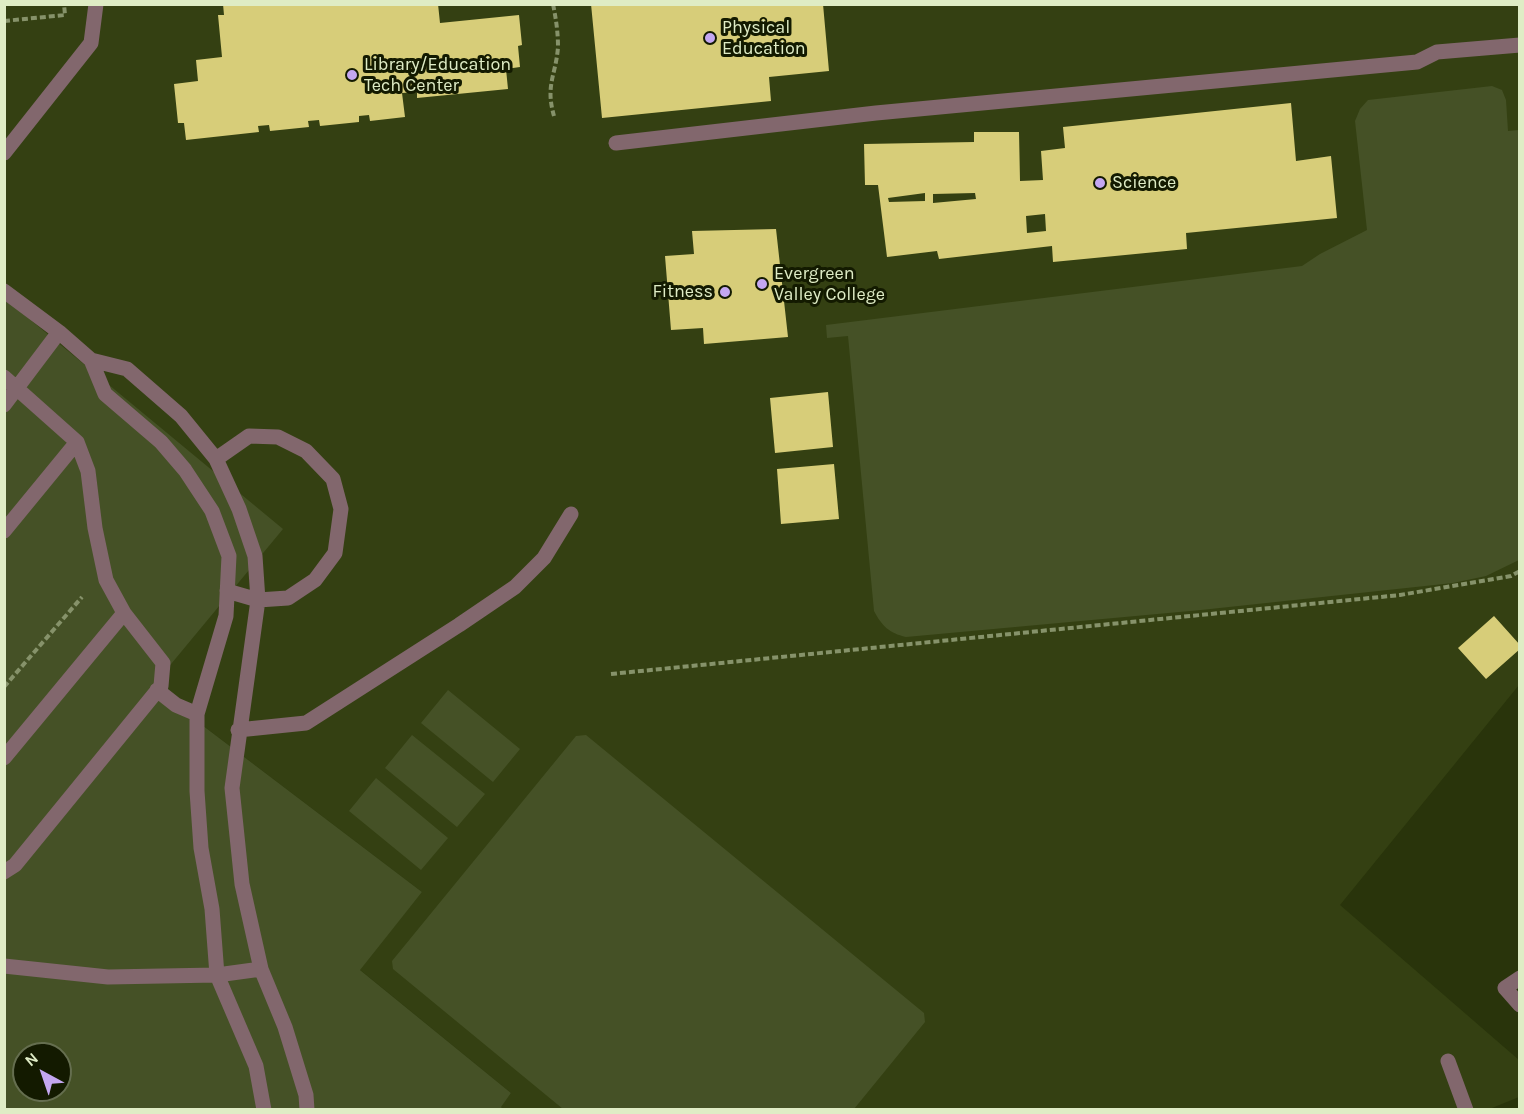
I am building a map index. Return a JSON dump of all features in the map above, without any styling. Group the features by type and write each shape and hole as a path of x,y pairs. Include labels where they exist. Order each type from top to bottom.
{"street":[{"path":"4,153 91,43 96,4"},
{"path":"616,143 876,113 1417,62 1437,52 1520,45"},
{"path":"4,291 91,360 127,369 181,416 216,459 238,509 255,556 258,600 238,730 232,788 242,884 261,969 285,1027 306,1095 307,1110"},
{"path":"4,405 58,332"},
{"path":"91,360 105,394 161,442 185,470 212,511 229,556 226,616 197,714 197,791 201,848 212,909 217,975 256,1066 264,1110"},
{"path":"4,377 77,442 88,471 95,528 106,580 124,613 163,663 161,686 15,865 4,872"},
{"path":"216,459 249,436 278,437 306,451 333,479 341,509 335,553 315,580 288,598 258,600 227,591"},
{"path":"4,531 77,442"},
{"path":"238,730 306,723 459,625 515,587 544,558 571,514"},
{"path":"4,758 124,613"},
{"path":"157,690 176,705 197,714"},
{"path":"4,966 108,977 217,975 261,969"},
{"path":"1520,978 1505,988 1520,1005"},
{"path":"1448,1060 1466,1110"}],"path":[{"path":"4,21 65,15 64,4"},
{"path":"553,4 558,48 549,100 554,116"},
{"path":"611,675 1400,595 1511,576 1520,571"},
{"path":"4,687 82,597"}],"shaded area":[{"name":"Evergreen Valley College","path":"4,5 1519,5 1519,685 1340,905 1519,1060 1519,1097 1487,1110 503,1109 500,1107 511,1093 359,969 422,892 152,687 5,564"},
{"path":"1492,86 1502,90 1506,100 1508,131 1519,130 1519,560 1486,576 1453,583 1201,610 906,637 883,625 874,611 848,336 827,338 826,325 1302,266 1367,230 1355,121 1360,109 1368,100"},
{"path":"4,298 283,529 152,687 422,892 360,970 511,1093 501,1107 503,1109 5,1109"},
{"path":"448,690 520,749 493,782 421,723"},
{"path":"412,735 485,794 457,827 385,768"},
{"path":"586,735 924,1013 925,1022 854,1109 563,1109 393,969 392,961 576,736"},
{"path":"376,778 448,838 421,870 349,811"}],"building":[{"name":"Library/Education Tech Center","path":"223,4 438,4 440,23 519,15 522,45 518,46 520,67 506,69 508,89 417,98 417,92 402,93 405,117 370,121 369,115 359,116 359,122 320,126 319,120 308,121 309,127 270,131 269,125 258,126 259,132 186,140 184,123 178,123 174,84 198,81 196,60 222,57 218,15 224,15"},
{"name":"Physical Education","path":"591,4 823,4 829,71 769,77 771,101 602,118"},
{"name":"Science","path":"1291,103 1296,161 1331,156 1337,218 1186,233 1187,249 1053,262 1052,246 939,259 937,251 887,257 878,185 865,185 864,144 974,142 974,132 1019,132 1020,181 1043,180 1041,151 1065,148 1063,127","holes":["925,193 925,201 889,202 888,198","975,193 976,199 933,203 933,194","1045,214 1046,231 1027,233 1026,216"]},
{"name":"Fitness","path":"776,229 788,337 704,344 703,328 671,330 665,256 694,254 692,231"},
{"path":"828,392 833,447 775,453 770,398"},
{"path":"834,464 839,519 781,524 777,469"},
{"path":"1494,616 1520,645 1520,649 1486,679 1458,648"}],"place":[{"name":"Physical Education","path":"710,38"},
{"name":"Library/Education Tech Center","path":"352,75"},
{"name":"Science","path":"1100,183"},
{"name":"Evergreen Valley College","path":"762,284"},
{"name":"Fitness","path":"725,292"}]}
